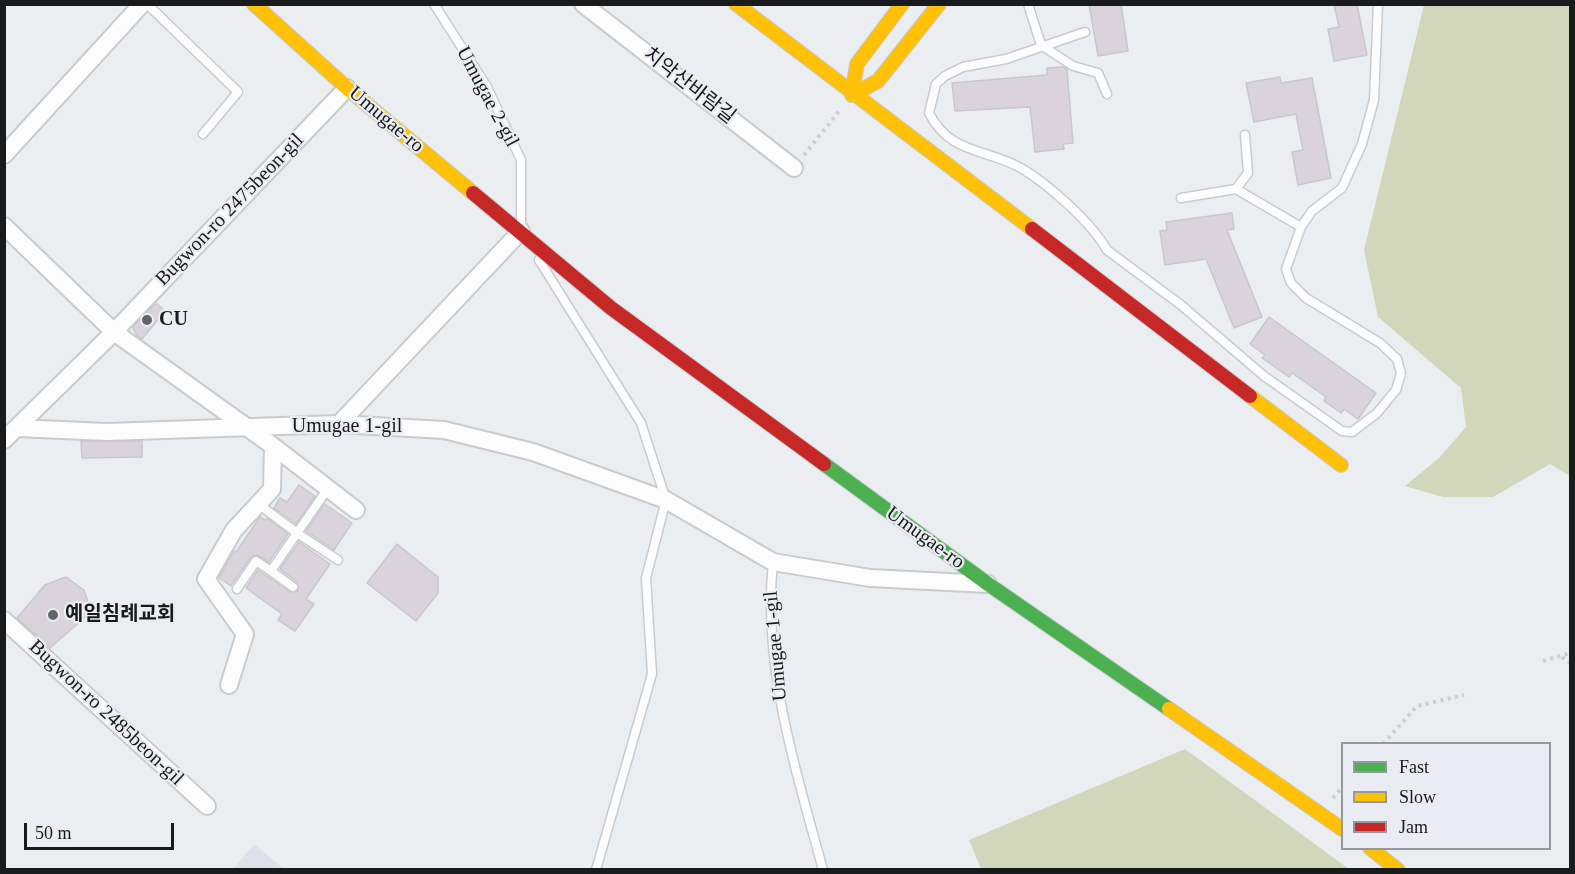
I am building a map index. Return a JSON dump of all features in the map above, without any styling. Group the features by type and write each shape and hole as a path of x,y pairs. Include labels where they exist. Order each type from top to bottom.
{"street":[{"path":"4,155 142,4"},
{"name":"Umugae-ro","path":"254,4 347,88 611,308 988,584 1341,828"},
{"name":"치악산바람길","path":"583,4 794,168"},
{"path":"736,4 852,95 1341,465"},
{"path":"852,95 857,63 902,4"},
{"path":"852,95 878,81 939,4"},
{"name":"Bugwon-ro 2475beon-gil","path":"4,440 114,332 347,88"},
{"path":"4,226 114,332 273,446 327,490 356,510"},
{"path":"339,424 521,231"},
{"name":"Umugae 1-gil","path":"17,428 107,432 249,429 339,424 444,430 533,452 666,500 773,562 870,578 988,584"},
{"path":"229,685 245,634 206,579 234,530 272,489 273,446"},
{"name":"Bugwon-ro 2485beon-gil","path":"4,620 207,806"},
{"path":"1371,850 1398,870"}],"lane":[{"path":"147,4 238,92 203,134"},
{"name":"Umugae 2-gil","path":"434,4 487,87 520,160 521,231"},
{"path":"1028,4 1041,45 1073,66 1098,73 1107,94"},
{"path":"1085,32 1041,45 1006,59 963,67 945,76 936,84 929,113 938,130 956,143 1022,169 1075,210 1096,231 1107,250 1181,305 1264,375 1342,431 1352,432 1385,405 1396,390 1401,372 1397,359 1380,343 1306,298 1290,283 1286,269 1301,227 1312,211 1342,188 1362,144 1374,100 1378,4"},
{"path":"1236,189 1248,173 1245,135"},
{"path":"1181,198 1236,189 1301,227"},
{"path":"521,231 641,423 666,500 646,578 652,674 596,870"},
{"path":"271,571 327,490"},
{"path":"265,509 338,560"},
{"path":"237,588 256,561 293,587"},
{"name":"Umugae 1-gil","path":"773,562 769,601 784,723 823,870"}],"path":[{"path":"794,168 852,95"},
{"path":"1543,661 1570,653"},
{"path":"1561,656 1570,663"},
{"path":"1385,742 1417,706 1464,695"}],"shaded area":[{"path":"254,844 284,869 233,869"}],"green space":[{"path":"1424,5 1570,5 1570,476 1550,464 1493,497 1443,497 1405,486 1439,458 1466,427 1461,388 1378,317 1364,250"},
{"path":"1185,749 1349,869 981,869 969,840"}],"building":[{"path":"1089,4 1121,4 1128,51 1098,56"},
{"path":"1334,4 1357,4 1367,55 1334,61 1328,29 1339,27"},
{"path":"1047,68 1067,69 1073,143 1063,144 1064,149 1035,152 1030,107 955,111 952,83 1047,75"},
{"path":"1280,77 1281,83 1312,78 1331,178 1298,185 1292,152 1303,150 1296,114 1254,122 1246,83"},
{"path":"1232,213 1234,229 1227,230 1262,317 1234,328 1206,259 1165,265 1160,231 1167,230 1166,222"},
{"path":"156,303 165,311 142,339 136,335 133,327"},
{"path":"1269,317 1376,393 1358,419 1344,409 1341,413 1324,401 1326,397 1292,373 1289,377 1262,358 1265,355 1250,344"},
{"path":"81,441 142,441 142,457 82,458"},
{"path":"299,485 315,496 296,524 274,508 280,498 287,502"},
{"path":"325,504 352,523 334,550 306,531"},
{"path":"260,517 265,520 267,518 288,534 269,562 257,555 251,557 231,586 219,578 234,551 236,552"},
{"path":"299,542 330,564 306,599 314,604 295,631 278,620 282,614 246,588 258,570 290,592 298,591 297,582 280,569"},
{"path":"397,544 438,577 438,593 416,621 367,583"},
{"name":"예일침례교회","path":"66,577 84,590 91,612 50,648 17,618 45,585"}],"traffic: fast":[{"path":"824,464 988,584 1169,709"}],"traffic: slow":[{"path":"254,4 347,88 473,193"},
{"path":"736,4 1032,229"},
{"path":"852,95 857,64 902,4"},
{"path":"852,95 878,81 939,4"},
{"path":"1250,396 1341,465"},
{"path":"1169,709 1341,828"},
{"path":"1373,850 1398,870"}],"traffic: jam":[{"path":"473,193 611,308 824,464"},
{"path":"1032,229 1250,396"}],"place":[{"name":"CU","path":"147,320"},
{"name":"예일침례교회","path":"53,615"}]}
